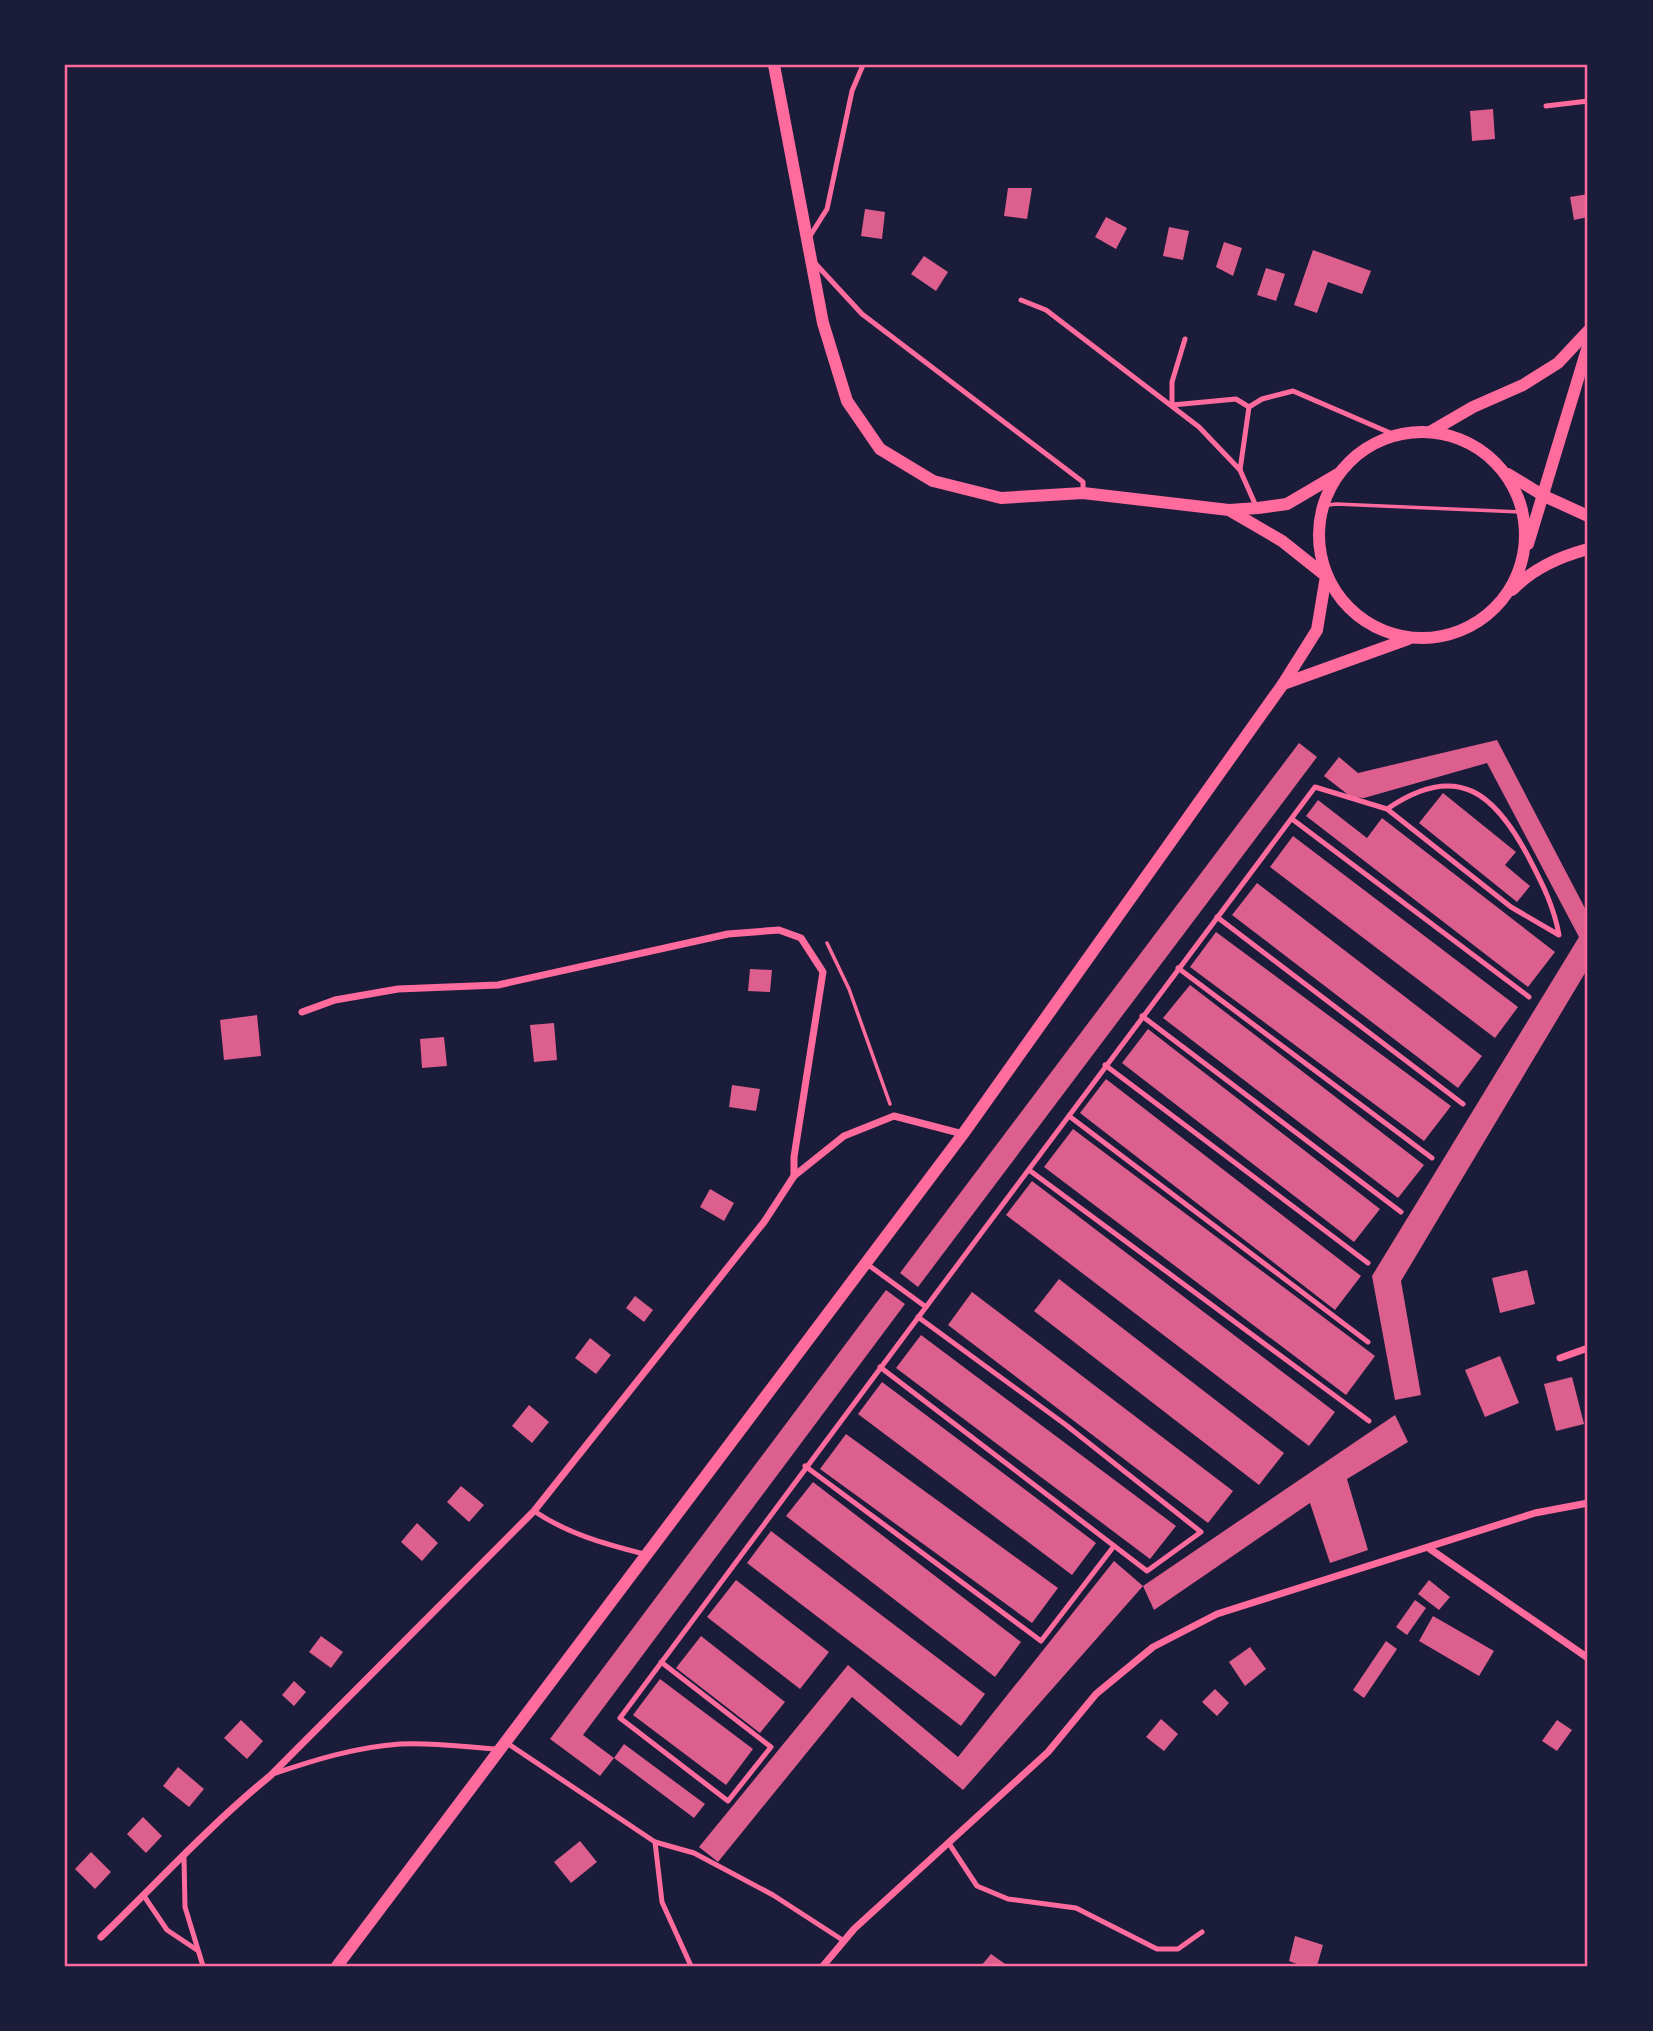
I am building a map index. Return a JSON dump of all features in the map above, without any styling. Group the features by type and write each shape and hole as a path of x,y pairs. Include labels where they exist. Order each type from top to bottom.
{"street":[{"path":"774,65 823,323 847,401 880,449 933,481 1001,498 1083,493 1229,510 1258,509 1287,504 1339,474 1362,451 1395,435 1430,432 1465,440 1504,472 1544,496 1588,516"},
{"path":"1430,432 1473,407 1523,385 1558,363 1588,331"},
{"path":"1506,595 1523,558 1544,496 1588,346"},
{"path":"1504,472 1523,512 1523,558"},
{"path":"337,1966 964,1134 1283,684 1317,630 1326,576 1319,549 1322,506 1339,474"},
{"path":"1229,510 1282,541 1326,576 1347,607 1365,622 1410,638"},
{"path":"1283,684 1410,638 1457,633 1481,620 1527,575 1562,556 1588,549"},
{"path":"302,1012 365,994 398,989 498,985 728,934 779,930 801,938 823,972 794,1157 794,1176"},
{"path":"101,1937 184,1858 235,1804 270,1776 534,1511 764,1222 794,1176 844,1136 894,1116 964,1134"},
{"path":"1560,1358 1588,1348"},
{"path":"823,1966 844,1941 948,1842 1048,1752 1096,1694 1153,1647 1217,1615 1430,1549 1535,1513 1588,1503"},
{"path":"1430,1549 1588,1658"}],"lane":[{"path":"808,239 827,209 852,91 863,65"},
{"path":"1546,106 1588,101"},
{"path":"812,260 862,314 1083,482 1083,493"},
{"path":"1021,300 1046,310 1199,426 1240,470 1258,509"},
{"path":"1172,405 1172,382 1185,339"},
{"path":"1248,407 1262,399 1293,391 1395,435"},
{"path":"1172,405 1236,399 1248,407"},
{"path":"1240,470 1248,407"},
{"path":"660,1662 771,1747 728,1801 620,1718 660,1662 805,1466 1315,787 1387,809 1511,907 1559,935 1553,907 1502,811 1462,786 1440,786 1404,798 1387,809"},
{"path":"1292,818 1529,997"},
{"path":"1217,917 1463,1104"},
{"path":"1178,968 1432,1158"},
{"path":"1142,1016 1401,1212"},
{"path":"1105,1065 1368,1263"},
{"path":"1069,1116 1368,1342"},
{"path":"1029,1170 1369,1421"},
{"path":"867,1264 926,1307"},
{"path":"880,1367 1147,1571 1201,1532 1066,1425 918,1317"},
{"path":"805,1466 1041,1641 1114,1546"},
{"path":"534,1511 556,1525 601,1543 649,1555"},
{"path":"270,1776 310,1762 400,1744 504,1746 655,1842 694,1853 773,1895 844,1941"},
{"path":"655,1842 662,1902 691,1966"},
{"path":"948,1842 977,1886 1007,1899 1076,1908 1157,1949 1178,1949 1202,1932"},
{"path":"184,1858 185,1907 203,1966"},
{"path":"144,1896 167,1930 197,1950"}],"path":[{"path":"1322,506 1336,504 1523,512"},
{"path":"827,943 849,989 894,1116"}],"building":[{"path":"1493,109 1495,139 1472,141 1470,111"},
{"path":"1008,188 1032,188 1027,219 1004,216"},
{"path":"1588,194 1588,217 1574,220 1570,197"},
{"path":"865,209 885,212 882,239 861,236"},
{"path":"1106,217 1127,228 1116,249 1095,237"},
{"path":"1169,227 1189,231 1183,260 1163,256"},
{"path":"1224,242 1242,248 1233,276 1216,267"},
{"path":"1313,250 1371,271 1362,294 1328,282 1317,313 1294,305"},
{"path":"924,256 948,272 936,291 911,274"},
{"path":"1266,268 1285,274 1276,301 1257,295"},
{"path":"1497,740 1588,914 1588,968 1401,1281 1421,1395 1395,1400 1372,1276 1579,937 1487,763 1364,798 1351,797 1324,776 1339,757 1358,773"},
{"path":"1299,743 1317,757 918,1287 900,1273"},
{"path":"1443,793 1516,852 1505,865 1530,886 1517,902 1419,823"},
{"path":"1318,800 1367,838 1382,818 1555,952 1528,987 1306,816"},
{"path":"1293,836 1518,1007 1495,1038 1270,867"},
{"path":"1257,883 1482,1056 1458,1088 1232,915"},
{"path":"1216,932 1451,1106 1424,1141 1190,967"},
{"path":"750,969 772,970 770,992 748,991"},
{"path":"1190,985 1424,1165 1398,1198 1163,1018"},
{"path":"257,1015 261,1056 224,1060 220,1020"},
{"path":"554,1023 557,1060 534,1062 530,1025"},
{"path":"1148,1029 1380,1209 1354,1242 1122,1063"},
{"path":"444,1037 447,1066 422,1068 420,1039"},
{"path":"1106,1079 1361,1276 1335,1310 1080,1113"},
{"path":"732,1085 760,1089 756,1111 729,1107"},
{"path":"1073,1129 1375,1356 1346,1395 1044,1167"},
{"path":"1032,1181 1335,1412 1309,1446 1006,1215"},
{"path":"710,1189 734,1203 724,1221 700,1207"},
{"path":"1527,1270 1535,1304 1500,1313 1492,1278"},
{"path":"1059,1279 1284,1453 1259,1485 1034,1311"},
{"path":"886,1290 905,1304 583,1735 614,1758 600,1776 550,1739"},
{"path":"972,1292 1233,1491 1208,1523 948,1325"},
{"path":"635,1296 653,1310 644,1322 626,1308"},
{"path":"921,1335 1176,1526 1150,1559 896,1368"},
{"path":"590,1338 611,1355 596,1374 575,1358"},
{"path":"1500,1356 1519,1403 1485,1417 1465,1370"},
{"path":"1572,1377 1584,1424 1556,1431 1544,1384"},
{"path":"882,1382 1096,1543 1072,1575 858,1414"},
{"path":"529,1405 549,1422 532,1443 512,1426"},
{"path":"1395,1415 1408,1442 1347,1479 1368,1550 1330,1563 1310,1503 1154,1610 1143,1586"},
{"path":"846,1434 1058,1588 1032,1623 820,1469"},
{"path":"813,1482 1021,1642 995,1677 786,1516"},
{"path":"461,1486 484,1505 469,1522 447,1502"},
{"path":"417,1523 438,1543 422,1561 401,1542"},
{"path":"771,1531 985,1694 961,1726 747,1563"},
{"path":"1114,1561 1143,1586 963,1790 852,1697 718,1862 699,1847 848,1665 958,1757"},
{"path":"736,1580 829,1652 800,1689 707,1617"},
{"path":"1429,1580 1450,1597 1439,1610 1418,1594"},
{"path":"1415,1600 1426,1608 1407,1635 1396,1627"},
{"path":"1433,1616 1494,1651 1479,1676 1419,1641"},
{"path":"321,1636 343,1652 331,1668 309,1652"},
{"path":"701,1636 785,1702 760,1733 676,1668"},
{"path":"1386,1641 1397,1649 1364,1698 1353,1690"},
{"path":"1250,1647 1266,1669 1245,1686 1229,1662"},
{"path":"660,1679 753,1749 726,1785 633,1715"},
{"path":"294,1681 306,1692 294,1706 282,1695"},
{"path":"1215,1689 1229,1703 1217,1716 1202,1702"},
{"path":"1161,1719 1178,1734 1164,1751 1146,1737"},
{"path":"241,1720 263,1741 247,1759 224,1738"},
{"path":"1557,1720 1572,1730 1557,1751 1542,1741"},
{"path":"624,1744 705,1804 694,1818 614,1758"},
{"path":"178,1767 204,1789 189,1807 163,1786"},
{"path":"143,1817 162,1836 146,1853 127,1834"},
{"path":"580,1841 597,1862 571,1883 554,1862"},
{"path":"91,1852 111,1872 95,1889 75,1869"},
{"path":"1295,1936 1323,1945 1317,1966 1302,1966 1289,1961"},
{"path":"991,1954 1008,1966 981,1966"}]}
